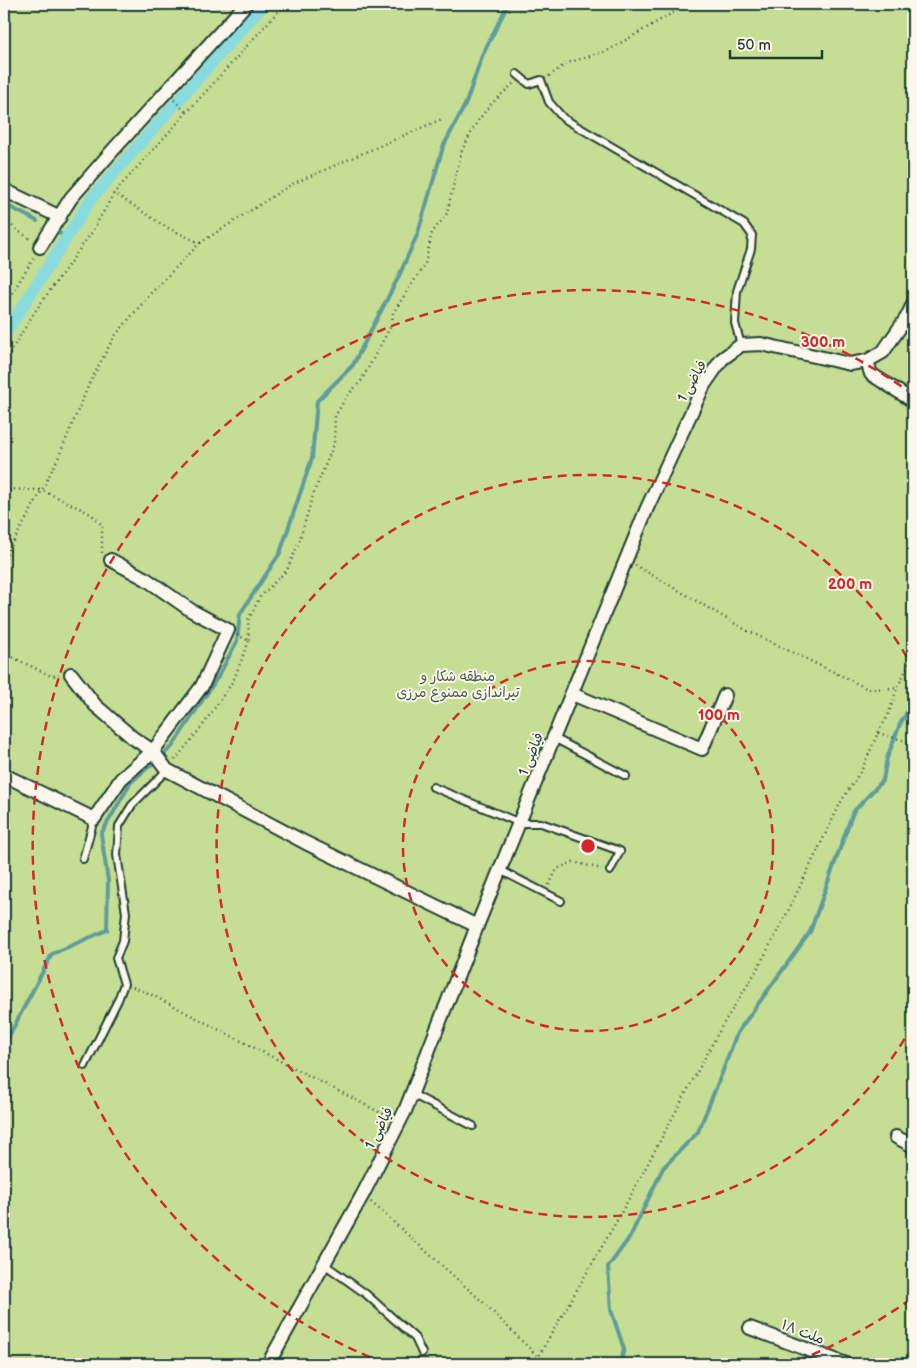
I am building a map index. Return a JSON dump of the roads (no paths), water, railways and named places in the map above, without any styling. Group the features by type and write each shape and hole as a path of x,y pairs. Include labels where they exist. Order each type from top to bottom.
{"street":[{"path":"40,247 71,198 246,4"},
{"path":"4,190 60,217"},
{"path":"741,346 761,344 850,364 867,361 883,352 907,317 913,304"},
{"name":"فیاضی 1","path":"268,1364 363,1194 412,1094 477,926 647,508 704,385 722,359 741,346"},
{"path":"867,361 871,374 913,401"},
{"path":"4,775 94,819 121,779 154,752 202,686 228,630 192,611 146,579 112,560"},
{"path":"71,674 95,705 133,738 154,752 165,767 306,843 477,926"},
{"path":"572,694 702,749 725,696"},
{"path":"896,1138 913,1146"},
{"name":"ملت ۱۸","path":"750,1328 846,1364"}],"lane":[{"path":"519,76 529,84 541,80 549,102 563,118 744,224 752,235 751,250 737,291 735,322 741,346"},
{"path":"554,738 626,776"},
{"path":"85,1066 124,984 116,958 123,941 126,913 117,855 119,826 132,805 165,767"},
{"path":"433,787 520,823 541,823 620,850 610,871"},
{"path":"83,859 94,819"},
{"path":"500,870 561,901"},
{"path":"412,1094 473,1126"},
{"path":"324,1264 366,1294 415,1338 422,1353"}],"waterway":[{"path":"4,336 91,199 264,4"},
{"path":"4,1050 10,1034 52,954 107,930 108,881 101,834 131,782 172,747 219,675 237,641 240,614 280,553 312,458 317,401 353,365 398,278 418,233 443,147 466,103 482,56 508,4"},
{"path":"4,204 37,221"},
{"path":"57,232 66,237"},
{"path":"620,1364 624,1349 611,1310 608,1267 630,1237 663,1168 698,1132 737,1033 810,932 853,812 883,780 887,758 900,724 913,702"}],"park label":[{"name":"منطقه شکار و تیراندازی ممنوع مرزی","path":"458,684"}]}
